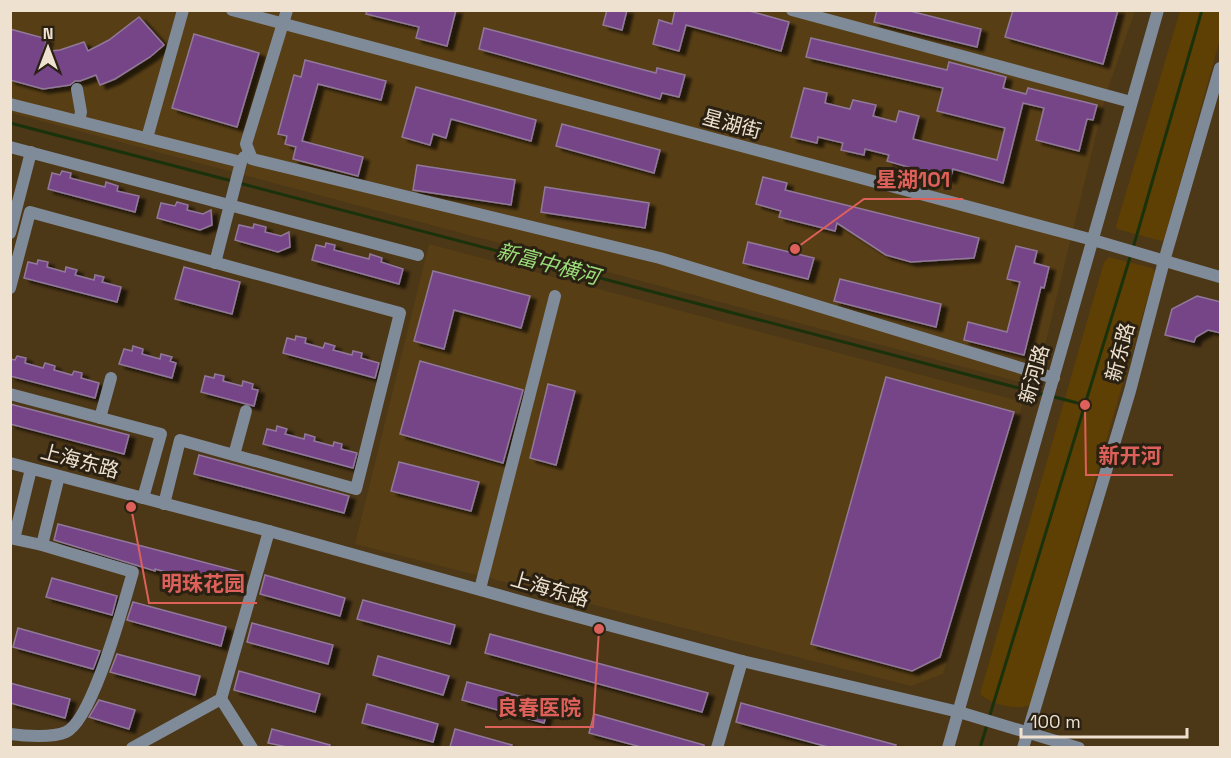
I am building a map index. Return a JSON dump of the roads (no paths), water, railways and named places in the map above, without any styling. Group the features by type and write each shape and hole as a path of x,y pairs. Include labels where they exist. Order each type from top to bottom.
{"street":[{"path":"147,138 183,10"},
{"name":"星湖街","path":"232,10 1093,240 1221,277"},
{"path":"287,10 246,144 252,159 660,258 1052,384"},
{"path":"792,10 1131,102"},
{"name":"新河路","path":"948,747 1158,10"},
{"name":"新东路","path":"1023,747 1130,391 1164,261 1221,68"},
{"path":"76,89 81,112 79,121"},
{"path":"10,104 147,138 240,166"},
{"path":"10,147 418,255"},
{"path":"215,263 240,166 249,151"},
{"path":"10,233 31,152"},
{"path":"10,288 30,212 400,313 356,489 180,440 164,504"},
{"path":"480,589 555,296"},
{"path":"100,418 111,378"},
{"path":"10,394 161,434 143,498"},
{"path":"234,455 246,411"},
{"name":"上海东路","path":"10,463 269,531 742,661 958,712 1079,747"},
{"path":"10,734 28,737 66,732 78,720 96,686 116,632 133,572 12,538 31,469"},
{"path":"42,545 59,476"},
{"path":"132,747 221,699 269,531"},
{"path":"717,747 742,661"},
{"path":"221,699 252,747"}],"waterway":[{"path":"1133,248 1202,10"},
{"name":"新富中横河","path":"10,123 232,181"},
{"name":"新富中横河","path":"239,183 1045,395"},
{"path":"989,718 1131,254"},
{"name":"新富中横河","path":"1051,396 1085,405"},
{"path":"980,748 987,725"}],"place":[{"name":"星湖101","path":"795,249"},
{"name":"新开河","path":"1085,405"},
{"name":"明珠花园","path":"131,507"},
{"name":"良春医院","path":"599,629"}]}
